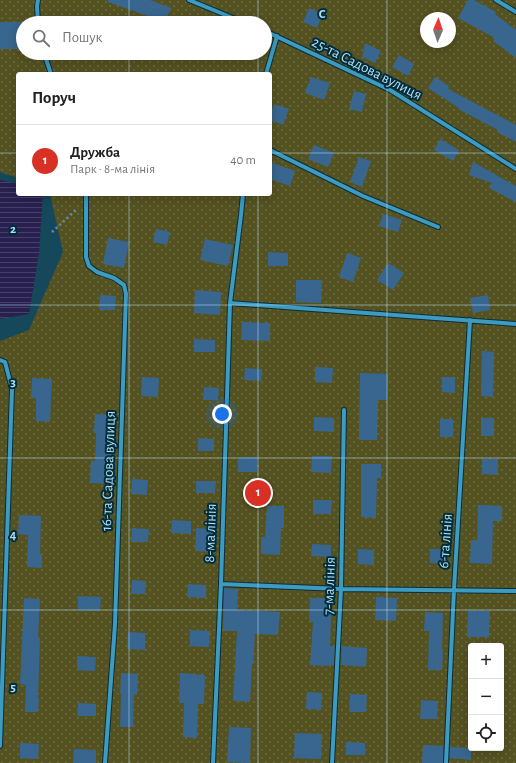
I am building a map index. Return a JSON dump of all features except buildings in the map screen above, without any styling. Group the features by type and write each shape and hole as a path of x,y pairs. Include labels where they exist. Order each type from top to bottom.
{"street":[{"path":"38,0 38,16"},
{"path":"189,0 228,16"},
{"path":"496,0 516,12"},
{"name":"25-та Садова вулиця","path":"272,34 390,90 516,169"},
{"path":"272,53 277,36"},
{"path":"46,60 50,72"},
{"path":"267,72 270,60"},
{"path":"272,151 363,196 438,227"},
{"name":"8-ма лінія","path":"213,763 221,584 230,303 243,196"},
{"name":"16-та Садова вулиця","path":"86,200 86,257 89,266 97,272 114,278 124,285 126,294 115,624 106,763"},
{"path":"230,303 516,324"},
{"name":"6-та лінія","path":"446,763 454,589 470,320"},
{"path":"0,360 5,362 12,389 0,746"},
{"name":"7-ма лінія","path":"332,763 341,589 344,410"},
{"path":"221,584 341,589 516,590"}],"path":[{"path":"52,232 86,200"}],"shaded area":[{"path":"0,0 516,0 516,763 0,763 0,341 29,330 63,252 50,196 272,196 272,72 16,72 16,177 0,172"},
{"path":"0,180 16,184 16,196 43,196 39,254 29,314 0,319"}],"place":[{"name":"Дружба","path":"258,493"}]}
